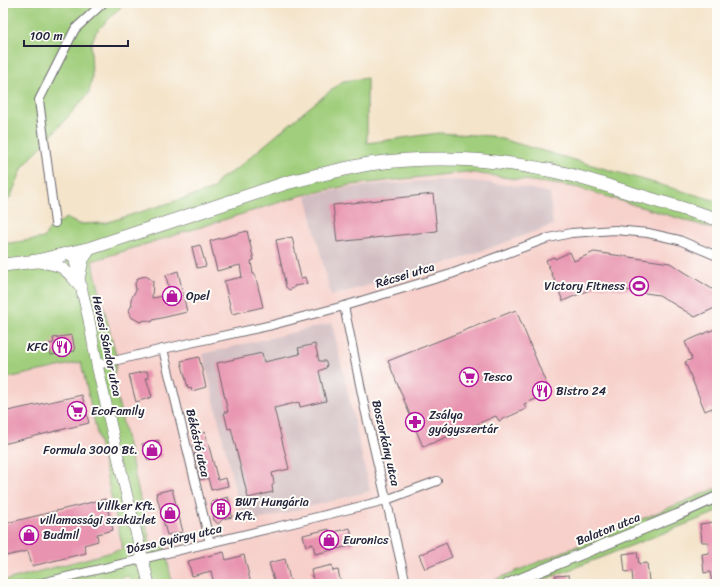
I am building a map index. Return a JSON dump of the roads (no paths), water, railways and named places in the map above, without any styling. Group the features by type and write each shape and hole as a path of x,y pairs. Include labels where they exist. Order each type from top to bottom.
{"main road":[{"path":"3,265 37,261 91,248 286,183 345,169 412,160 500,162 543,169 579,177 717,219"},
{"path":"81,287 81,265 91,248"},
{"name":"Hevesi Sándor utca","path":"73,253 149,584"},
{"path":"37,261 53,263 61,266 81,287"}],"street":[{"path":"55,224 38,100 75,29 103,3"},
{"name":"Récsei utca","path":"98,365 272,325 344,306 451,274 545,239 571,233 615,230 648,233 680,240 717,256"},
{"name":"Boszorkány utca","path":"344,306 386,500 406,584"},
{"name":"Békástó utca","path":"163,349 210,543"},
{"name":"Dózsa György utca","path":"37,584 386,500 437,481"},
{"name":"Balaton utca","path":"508,584 677,515 717,497"}],"place":[{"name":"Victory Fitness","path":"639,286"},
{"name":"Opel","path":"172,296"},
{"name":"KFC","path":"62,347"},
{"name":"Tesco","path":"469,377"},
{"name":"Bistro 24","path":"542,391"},
{"name":"EcoFamily","path":"77,411"},
{"name":"Zsálya gyógyszertár","path":"415,422"},
{"name":"Formula 3000 Bt.","path":"152,450"},
{"name":"BWT Hungária Kft.","path":"221,509"},
{"name":"Villker Kft. villamossági szaküzlet","path":"170,513"},
{"name":"Budmil","path":"29,535"},
{"name":"Euronics","path":"329,540"}]}
